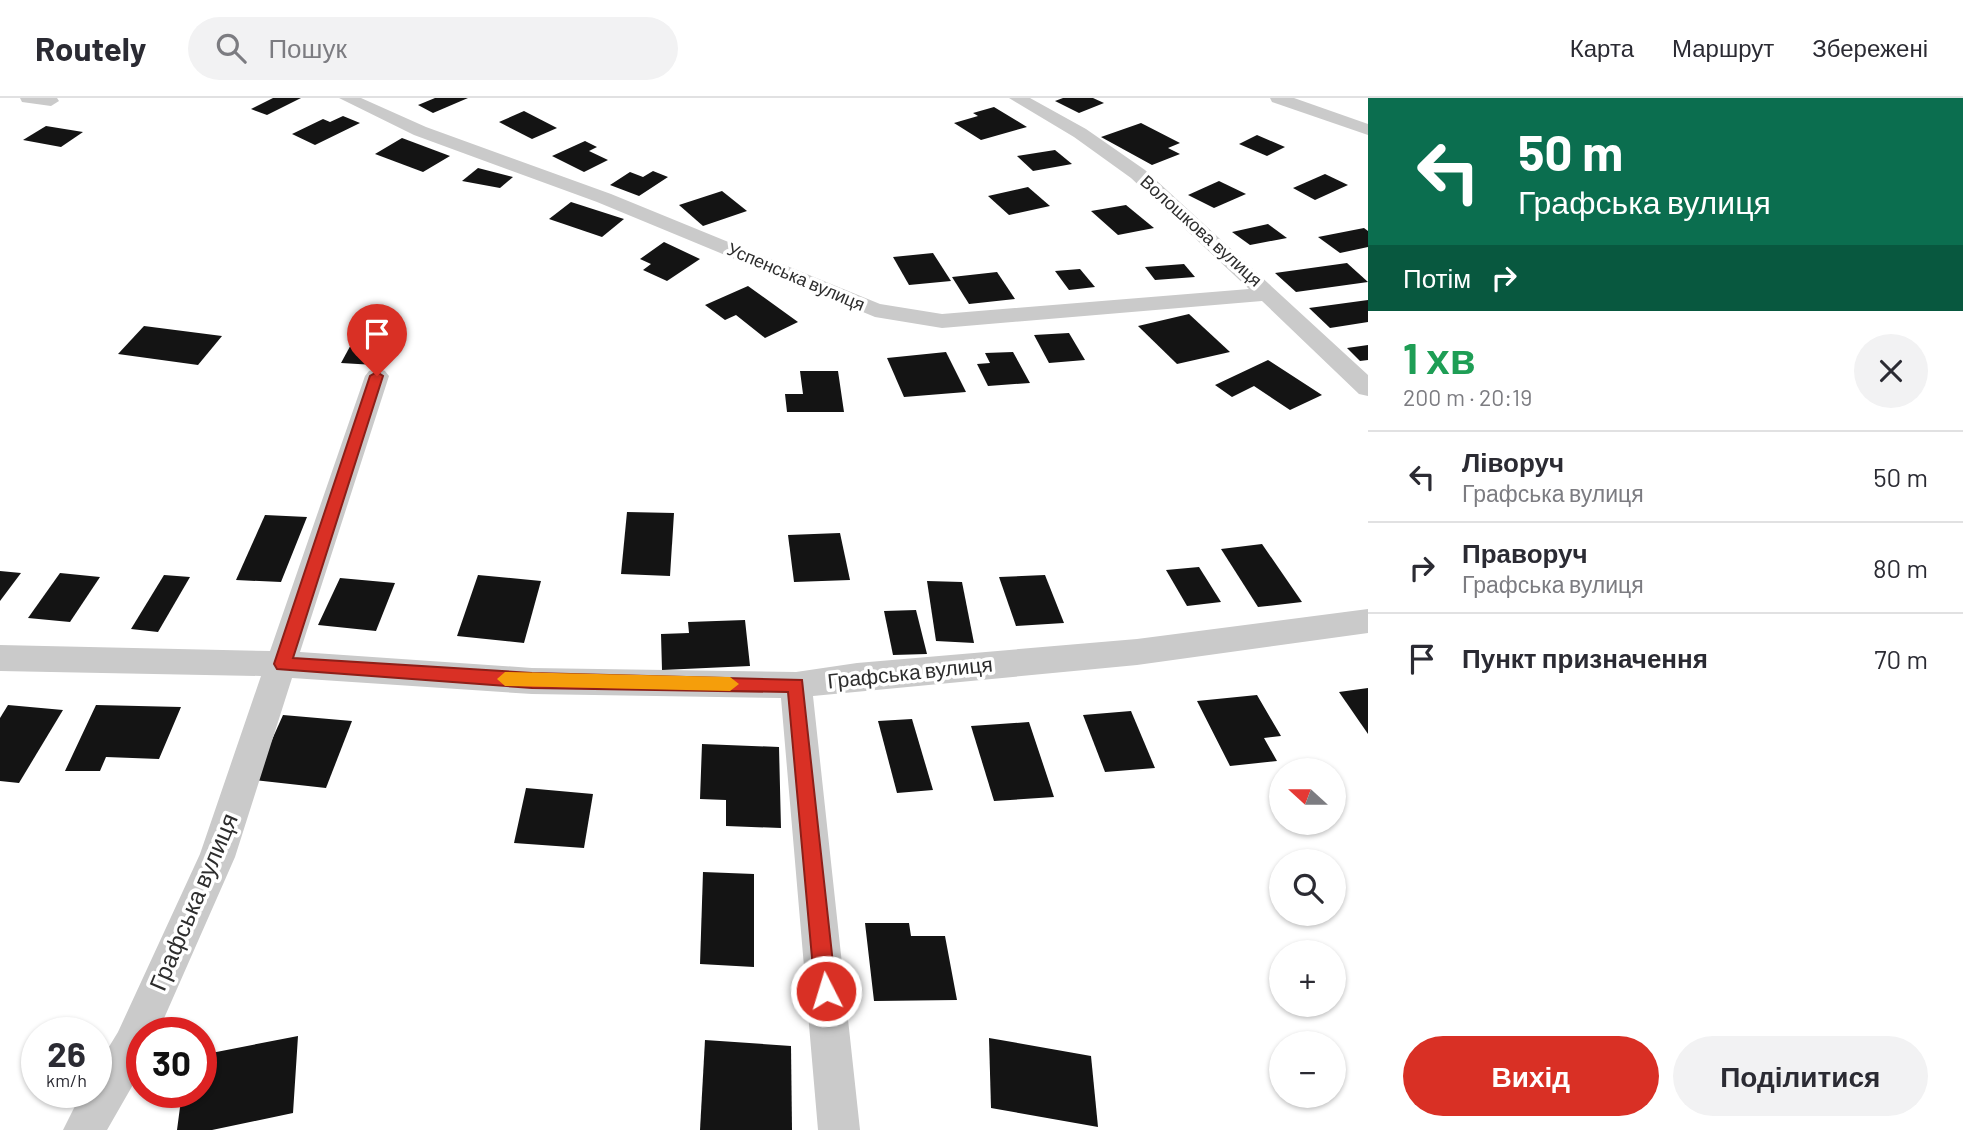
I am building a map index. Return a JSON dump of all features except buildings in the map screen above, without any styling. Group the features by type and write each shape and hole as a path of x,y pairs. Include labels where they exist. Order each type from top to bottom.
{"street":[{"path":"28,98 51,101"},
{"name":"Успенська вулиця","path":"347,98 420,131 604,198 875,310 942,321 1270,294"},
{"name":"Волошкова вулиця","path":"1017,98 1080,133 1138,174 1368,388"},
{"path":"1278,98 1368,130"},
{"name":"Графська вулиця","path":"85,1130 132,1046 217,857 377,376"},
{"name":"Графська вулиця","path":"0,658 283,664 532,681 796,685 857,676 1137,652 1368,621"},
{"path":"796,685 839,1130"}],"slow traffic":[{"path":"505,679 730,684"}],"route":[{"path":"377,376 283,664 532,681 796,685 826,991"}]}
